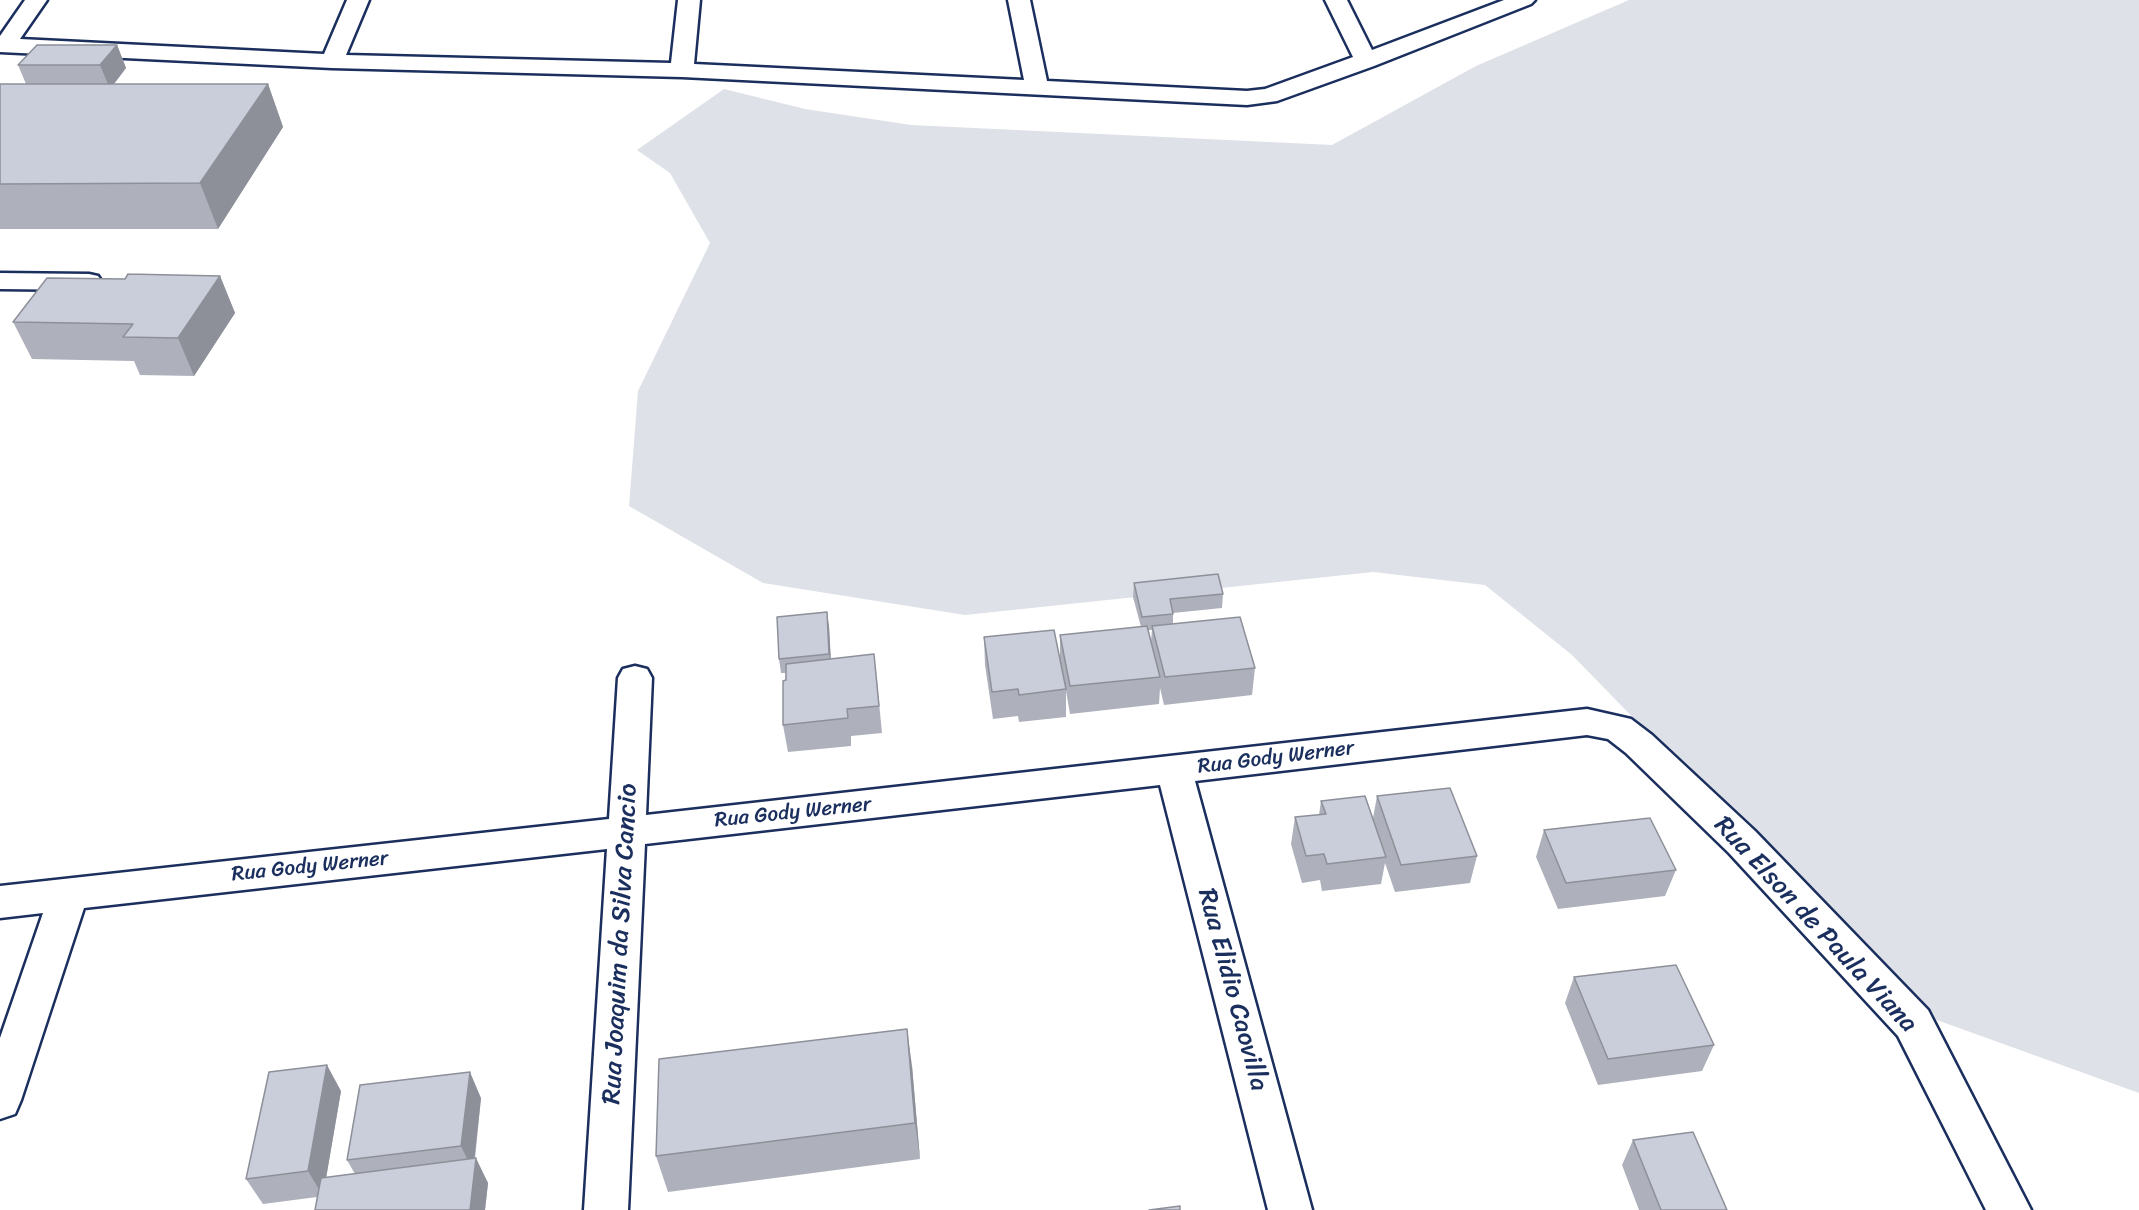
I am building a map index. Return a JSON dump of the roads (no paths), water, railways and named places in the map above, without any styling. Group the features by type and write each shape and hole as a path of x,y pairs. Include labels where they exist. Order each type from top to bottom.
{"street":[{"path":"2,46 36,0"},
{"path":"332,61 358,0"},
{"path":"681,70 689,0"},
{"path":"1019,0 1037,88"},
{"path":"1336,0 1366,61"},
{"path":"2,46 332,61 681,70 1247,98 1269,96 1524,0"},
{"path":"0,281 118,282"},
{"name":"Rua Joaquim da Silva Cancio","path":"606,1210 635,678"},
{"name":"Rua Gody Werner","path":"0,902 1174,771 1587,722"},
{"name":"Rua Elson de Paula Viana","path":"1587,722 1618,728 1639,744 1742,842 1912,1023 2009,1210"},
{"name":"Rua Elidio Caovilla","path":"1174,771 1290,1210"},
{"path":"0,1100 69,894"}]}
